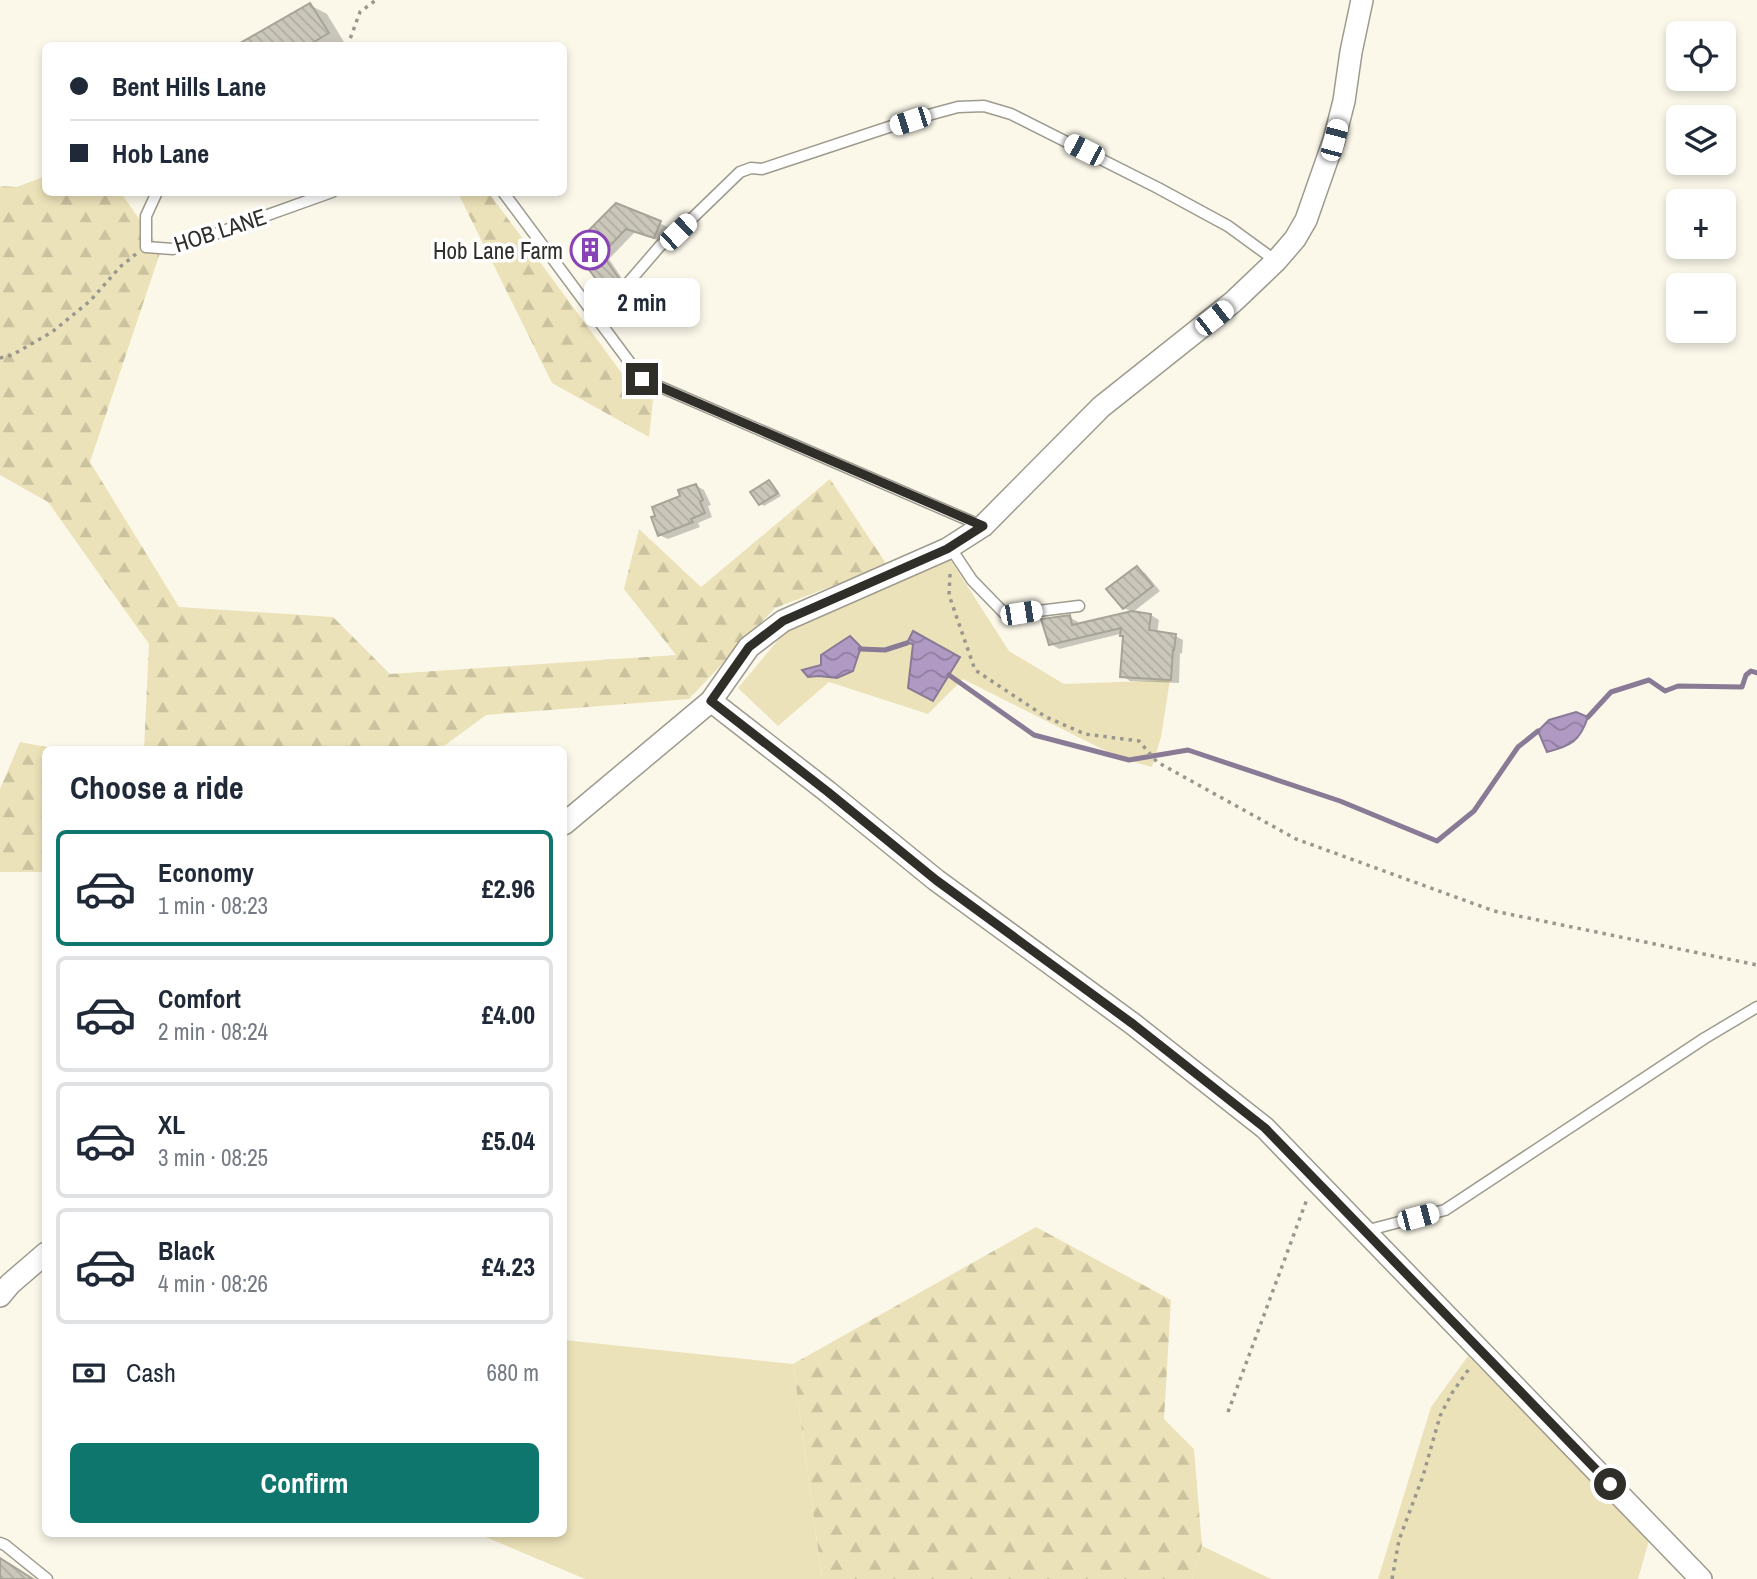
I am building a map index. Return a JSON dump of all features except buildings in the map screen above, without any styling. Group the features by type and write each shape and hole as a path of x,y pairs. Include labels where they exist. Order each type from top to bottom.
{"street":[{"path":"567,821 711,701 749,647 783,621 946,549 983,526 1101,407 1233,302 1276,261 1296,239 1306,220 1334,140 1344,101 1362,0"},
{"path":"711,701 936,880 1133,1024 1265,1128 1701,1579"},
{"path":"0,1296 42,1256"}],"lane":[{"path":"597,319 660,246 740,172 751,168 762,169 958,107 984,106 1011,114 1228,226 1276,261"},
{"path":"146,247 146,216 155,196"},
{"name":"HOB LANE","path":"146,247 173,249 321,196"},
{"path":"506,196 642,379 983,526"},
{"path":"946,549 1006,615 1079,606"},
{"path":"1365,1231 1445,1210 1705,1038 1757,1007"},
{"path":"0,1543 47,1579"}],"path":[{"path":"349,42 360,12 376,0"},
{"path":"0,358 12,355 52,332 90,301 120,267 146,247"},
{"path":"946,549 950,558 949,594 975,670 1046,718 1085,734 1139,741 1157,762 1296,839 1494,911 1757,965"},
{"path":"1228,1412 1305,1203 1318,1183"},
{"path":"1392,1579 1399,1539 1423,1476 1440,1416 1451,1393 1474,1362 1476,1346"}],"green space":[{"path":"42,177 42,196 123,196 161,250 90,462 179,607 333,617 390,674 676,655 624,589 639,529 701,587 830,479 887,565 775,608 689,699 486,715 444,746 144,746 149,644 48,502 0,475 0,186 17,187"},
{"path":"459,196 491,196 635,391 653,400 649,437 552,383"},
{"path":"948,556 1009,651 1064,684 1170,680 1161,737 1152,767 1120,758 963,679 928,714 829,682 778,726 738,688 789,627"},
{"path":"20,742 42,746 42,872 0,872 0,789"},
{"path":"1036,1227 1171,1300 1164,1419 1194,1449 1202,1546 1192,1579 822,1579 793,1364"},
{"path":"567,1340 793,1364 822,1579 585,1579 485,1537 567,1537"},
{"path":"1468,1356 1650,1537 1638,1579 1378,1579 1431,1407"},
{"path":"1202,1546 1271,1579 1192,1579"}],"water":[{"path":"913,631 960,657 933,701 908,688 913,644 907,643"},
{"path":"850,636 861,647 853,671 837,678 808,677 802,670 821,665 821,655"},
{"path":"1576,712 1588,717 1582,732 1568,745 1547,752 1538,731 1549,720"}],"waterway":[{"path":"860,649 885,650 907,643"},
{"path":"1588,717 1611,692 1649,680 1665,691 1678,686 1742,687 1746,675 1751,671 1757,673"},
{"path":"949,675 1034,735 1129,760 1188,750 1340,801 1437,841 1474,811 1518,747 1538,731"}],"place":[{"name":"Hob Lane Farm","path":"590,250"}],"route":[{"path":"642,379 983,526 947,549 783,621 749,647 711,701 936,880 1133,1024 1265,1128 1610,1484"}]}
